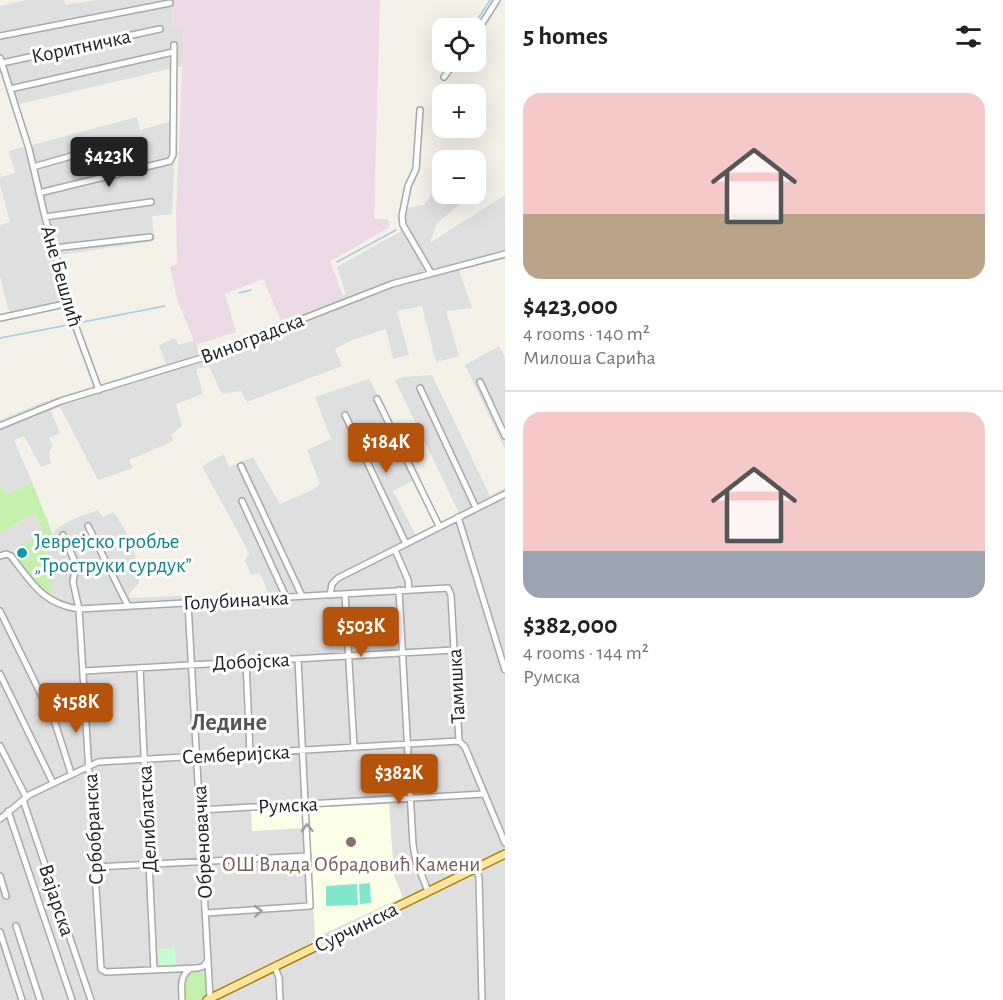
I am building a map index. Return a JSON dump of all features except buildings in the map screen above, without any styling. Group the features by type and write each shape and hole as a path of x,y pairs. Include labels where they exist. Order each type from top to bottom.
{"main road":[{"name":"Сурчинска","path":"209,999 505,854"}],"street":[{"path":"486,18 497,0"},
{"path":"0,36 170,3"},
{"name":"Коритничка","path":"1,61 160,29"},
{"path":"10,89 174,48 173,155 170,161 39,193"},
{"name":"Ане Бешлић","path":"1,61 33,167 75,325 99,390"},
{"path":"444,77 448,72"},
{"path":"420,110 416,169 408,186 402,216 403,225 431,273"},
{"path":"33,167 117,143"},
{"path":"45,217 151,202"},
{"path":"54,248 150,237"},
{"name":"Виноградска","path":"0,426 40,409 205,357 369,292 505,254"},
{"path":"0,318 69,303"},
{"path":"480,382 505,436"},
{"path":"420,388 476,508"},
{"path":"377,399 439,526"},
{"path":"345,415 406,544"},
{"path":"241,466 302,596"},
{"path":"330,595 332,584 336,579 505,494"},
{"path":"242,501 286,597"},
{"path":"458,516 505,670"},
{"path":"88,526 128,606"},
{"name":"Србобранска","path":"63,535 76,564 73,582 79,609 84,671 100,967 106,972 154,970"},
{"path":"394,550 408,580 409,590"},
{"path":"0,556 9,554 40,593 66,607 79,609"},
{"name":"Голубиначка","path":"79,609 447,587 451,590"},
{"name":"Тамишка","path":"451,590 459,741 465,747 505,843"},
{"path":"399,591 415,855 428,891"},
{"path":"345,594 354,747"},
{"name":"Обреновачка","path":"188,603 209,999"},
{"path":"0,611 54,723 71,773"},
{"name":"Добојска","path":"84,671 454,650"},
{"path":"206,914 310,907 298,659"},
{"path":"246,661 250,753"},
{"name":"Делиблатска","path":"140,668 154,970"},
{"path":"0,674 53,783"},
{"name":"Семберијска","path":"0,819 25,798 89,764 98,762 459,741"},
{"name":"Вајарска","path":"0,746 25,798 91,1000"},
{"name":"Румска","path":"200,810 484,794"},
{"path":"8,812 72,1000"},
{"path":"95,867 308,856"},
{"path":"475,868 479,877 483,1000"},
{"path":"0,876 6,896"},
{"path":"16,926 40,1000"},
{"path":"0,932 22,1000"},
{"path":"154,970 195,968 204,966 208,960"},
{"path":"275,967 279,978 280,1000"},
{"path":"195,968 209,974"},
{"path":"182,1000 184,974 195,968"},
{"path":"170,969 178,973 182,981"}],"shaded area":[{"path":"26,0 64,0 65,5 96,0 172,0 173,28 184,28 182,66 11,106 0,68 0,6"},
{"path":"172,0 380,0 374,219 388,219 390,227 330,261 343,296 282,323 263,279 225,294 236,332 196,345 178,302 170,267 177,264 176,213 184,29 173,28"},
{"path":"137,117 140,130 176,120 172,214 152,216 154,241 60,255 73,305 11,320 0,277 0,225 10,222 0,177 15,173 9,151"},
{"path":"432,193 432,204 460,204 437,223 430,243 505,195 505,259 459,270 472,308 446,311 459,356 436,362 422,306 397,311 409,355 393,359 386,329 350,341 335,349 342,366 247,402 241,391 222,394 209,367 196,369 203,394 176,404 182,426 171,435 173,441 129,460 133,468 98,480 60,407 51,411 60,433 49,438 53,446 49,453 51,463 41,467 24,436 14,440 32,482 7,495 2,486 0,487 0,420 46,401 166,364 159,345 175,338 179,345 195,340 199,354 346,294 337,267 400,232 400,209 424,205"},
{"path":"499,346 505,357 505,449 465,365"},
{"path":"432,375 490,496 505,488 505,1000 0,1000 0,533 35,512 43,534 14,550 27,573 52,577 45,543 47,538 71,520 98,510 103,517 114,512 125,530 136,558 139,583 128,595 131,598 269,595 260,573 251,575 245,560 249,553 202,466 224,454 229,467 253,457 280,504 314,489 320,484 307,450 331,439 315,397 369,379 420,477 393,491 416,536 459,513 395,380"},
{"name":"ОШ Влада Обрадовић Камени","path":"389,804 394,876 403,897 315,938 308,808"},
{"path":"297,806 303,812 304,828 252,831 251,809"}],"green space":[{"path":"32,482 53,535 47,538 45,543 52,577 51,596 34,582 14,549 43,534 35,512 0,533 0,487 2,486 7,495"},
{"path":"370,883 371,903 360,904 359,884"},
{"path":"357,884 358,905 326,906 326,886"},
{"path":"175,948 176,966 160,967 158,949"},
{"path":"197,971 205,977 207,993 198,1000 186,1000 186,977 191,972"}],"waterway":[{"path":"479,17 490,0"},
{"path":"337,262 396,230"},
{"path":"239,293 251,290"},
{"path":"78,323 165,306"},
{"path":"0,338 73,324"}],"place":[{"name":"Јеврејско гробље „Троструки сурдук”","path":"22,553"},
{"name":"ОШ Влада Обрадовић Камени","path":"351,842"}],"district":[{"name":"Ледине","path":"229,722"}]}
